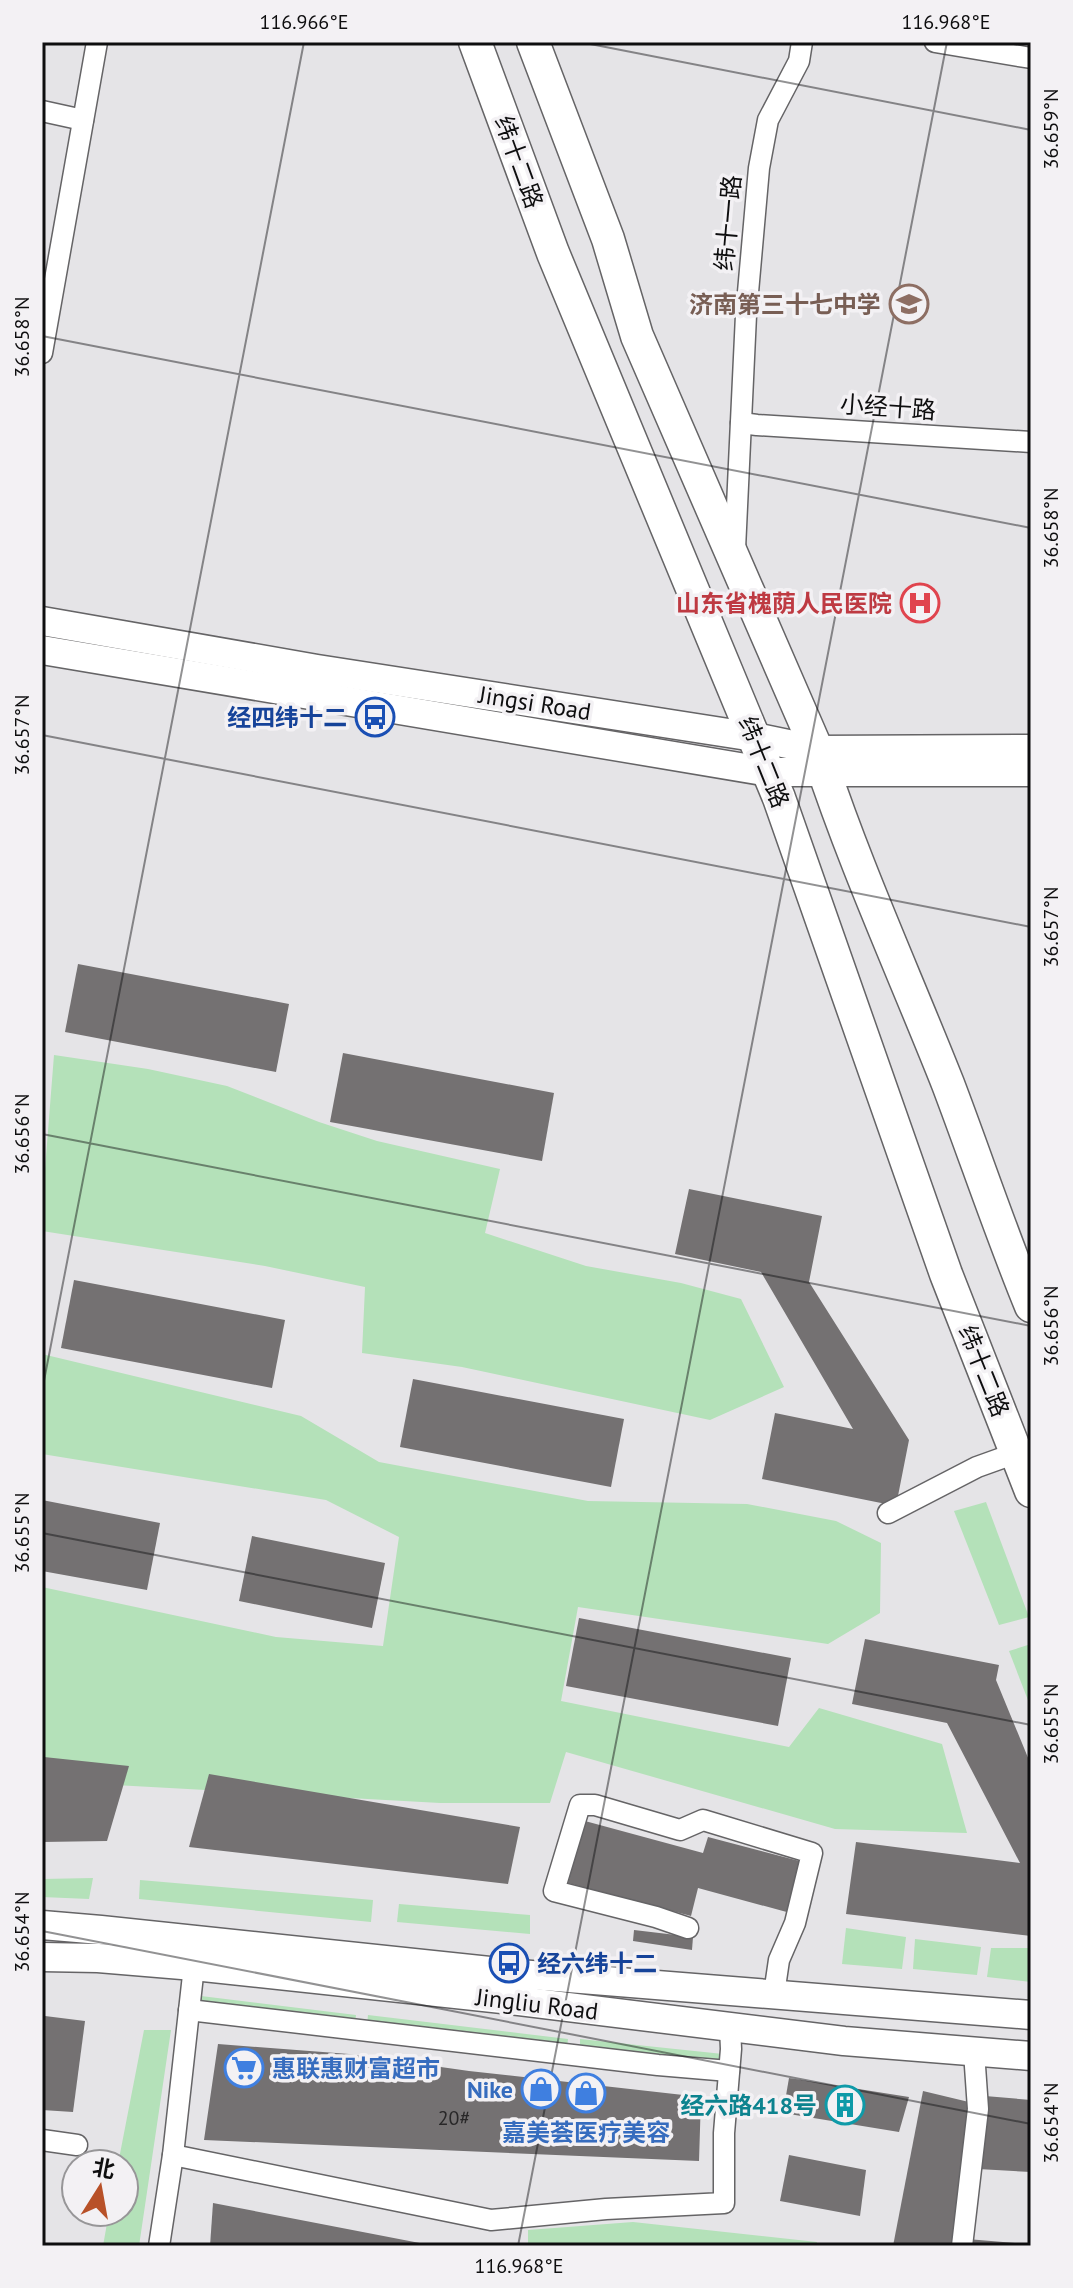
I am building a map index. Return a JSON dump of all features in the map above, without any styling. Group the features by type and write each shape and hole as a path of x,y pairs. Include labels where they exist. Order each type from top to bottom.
{"main road":[{"name":"纬十二路","path":"475,42 553,253 769,772 946,1274 1031,1491"},
{"path":"533,42 608,239 637,336 820,762 1031,1306"},
{"name":"Jingsi Road","path":"42,621 317,669 754,737 820,762 1031,772"},
{"name":"Jingsi Road","path":"42,650 769,772 820,762 1031,749"},
{"name":"Jingliu Road","path":"42,1925 519,1974 1031,2015"},
{"name":"Jingliu Road","path":"42,1957 194,1966 519,2001 844,2041 1031,2056"}],"street":[{"path":"42,353 97,42"},
{"name":"纬十一路","path":"735,561 746,315 759,168 768,120 799,61 802,42"},
{"path":"935,42 1031,58"},
{"path":"42,111 83,120"},
{"name":"小经十路","path":"741,423 1031,442"},
{"path":"888,1513 977,1467 1016,1453"},
{"path":"688,1928 554,1891 580,1805 595,1805 680,1830 703,1820 812,1853 795,1923 779,1960 774,1994"},
{"path":"159,2246 173,2155 194,1966"},
{"path":"189,2010 729,2071"},
{"path":"173,2155 491,2220 606,2209 724,2203 730,2027"},
{"path":"962,2246 978,2109 974,2052"},
{"path":"42,2140 77,2145"}],"green space":[{"path":"54,1055 148,1069 227,1086 377,1141 500,1169 485,1233 586,1266 681,1283 741,1299 784,1387 710,1420 462,1367 362,1353 365,1287 265,1266 42,1231"},
{"path":"42,1354 301,1416 379,1462 588,1501 747,1504 836,1521 881,1543 880,1613 828,1644 578,1607 561,1701 789,1747 819,1708 942,1744 967,1833 835,1829 566,1752 550,1803 440,1803 42,1781 42,1587 276,1637 383,1646 399,1537 326,1500 42,1454"},
{"path":"986,1502 1029,1617 999,1625 954,1511"},
{"path":"1031,1644 1031,1708 1009,1651"},
{"path":"93,1878 89,1899 42,1897 42,1879"},
{"path":"140,1880 373,1900 371,1922 139,1899"},
{"path":"399,1904 530,1915 530,1934 397,1922"},
{"path":"846,1928 906,1937 902,1969 842,1964"},
{"path":"915,1939 981,1947 977,1975 913,1969"},
{"path":"991,1948 1031,1948 1031,1982 987,1977"},
{"path":"201,1996 356,2015 355,2024 199,2005"},
{"path":"368,2015 568,2039 567,2048 367,2025"},
{"path":"144,2030 171,2030 139,2246 103,2246 106,2228 140,2228 140,2148 121,2148"},
{"path":"580,2039 723,2054 722,2066 580,2051"},
{"path":"633,2222 817,2242 816,2246 528,2246 528,2230"}],"building":[{"path":"78,964 289,1004 276,1072 65,1032"},
{"path":"343,1053 554,1093 542,1161 330,1122"},
{"path":"689,1189 822,1216 809,1282 909,1440 896,1506 762,1479 775,1413 853,1429 761,1272 675,1254"},
{"path":"74,1280 285,1320 272,1388 61,1348"},
{"path":"413,1379 624,1419 611,1487 400,1447"},
{"path":"42,1500 160,1523 147,1590 42,1571"},
{"path":"252,1536 385,1563 372,1628 239,1601"},
{"path":"579,1618 791,1658 778,1726 566,1686"},
{"path":"865,1639 999,1665 996,1680 1031,1765 1031,1936 846,1914 856,1842 1020,1863 947,1723 852,1704"},
{"path":"44,1757 129,1766 107,1841 42,1842"},
{"path":"209,1774 520,1827 508,1884 189,1847"},
{"path":"585,1821 703,1853 708,1837 807,1863 794,1914 698,1888 691,1916 568,1883"},
{"path":"634,1930 693,1937 692,1950 633,1941"},
{"path":"45,2016 85,2021 73,2112 42,2110"},
{"path":"218,2044 349,2054 701,2097 699,2161 204,2140"},
{"name":"经六路418号","path":"789,2078 909,2097 899,2132 783,2113"},
{"path":"923,2091 973,2103 956,2246 893,2246"},
{"path":"985,2096 1031,2100 1031,2172 978,2169"},
{"path":"789,2155 866,2170 860,2216 780,2201"},
{"path":"213,2203 430,2245 430,2246 210,2246"},
{"path":"967,2239 1028,2244 1028,2246 967,2246"}],"place":[{"name":"济南第三十七中学","path":"909,304"},
{"name":"山东省槐荫人民医院","path":"920,603"},
{"name":"经四纬十二","path":"375,717"},
{"name":"经六纬十二","path":"509,1963"},
{"name":"惠联惠财富超市","path":"244,2068"},
{"name":"Nike","path":"541,2089"},
{"name":"嘉美荟医疗美容","path":"586,2093"},
{"name":"经六路418号","path":"845,2105"}]}
